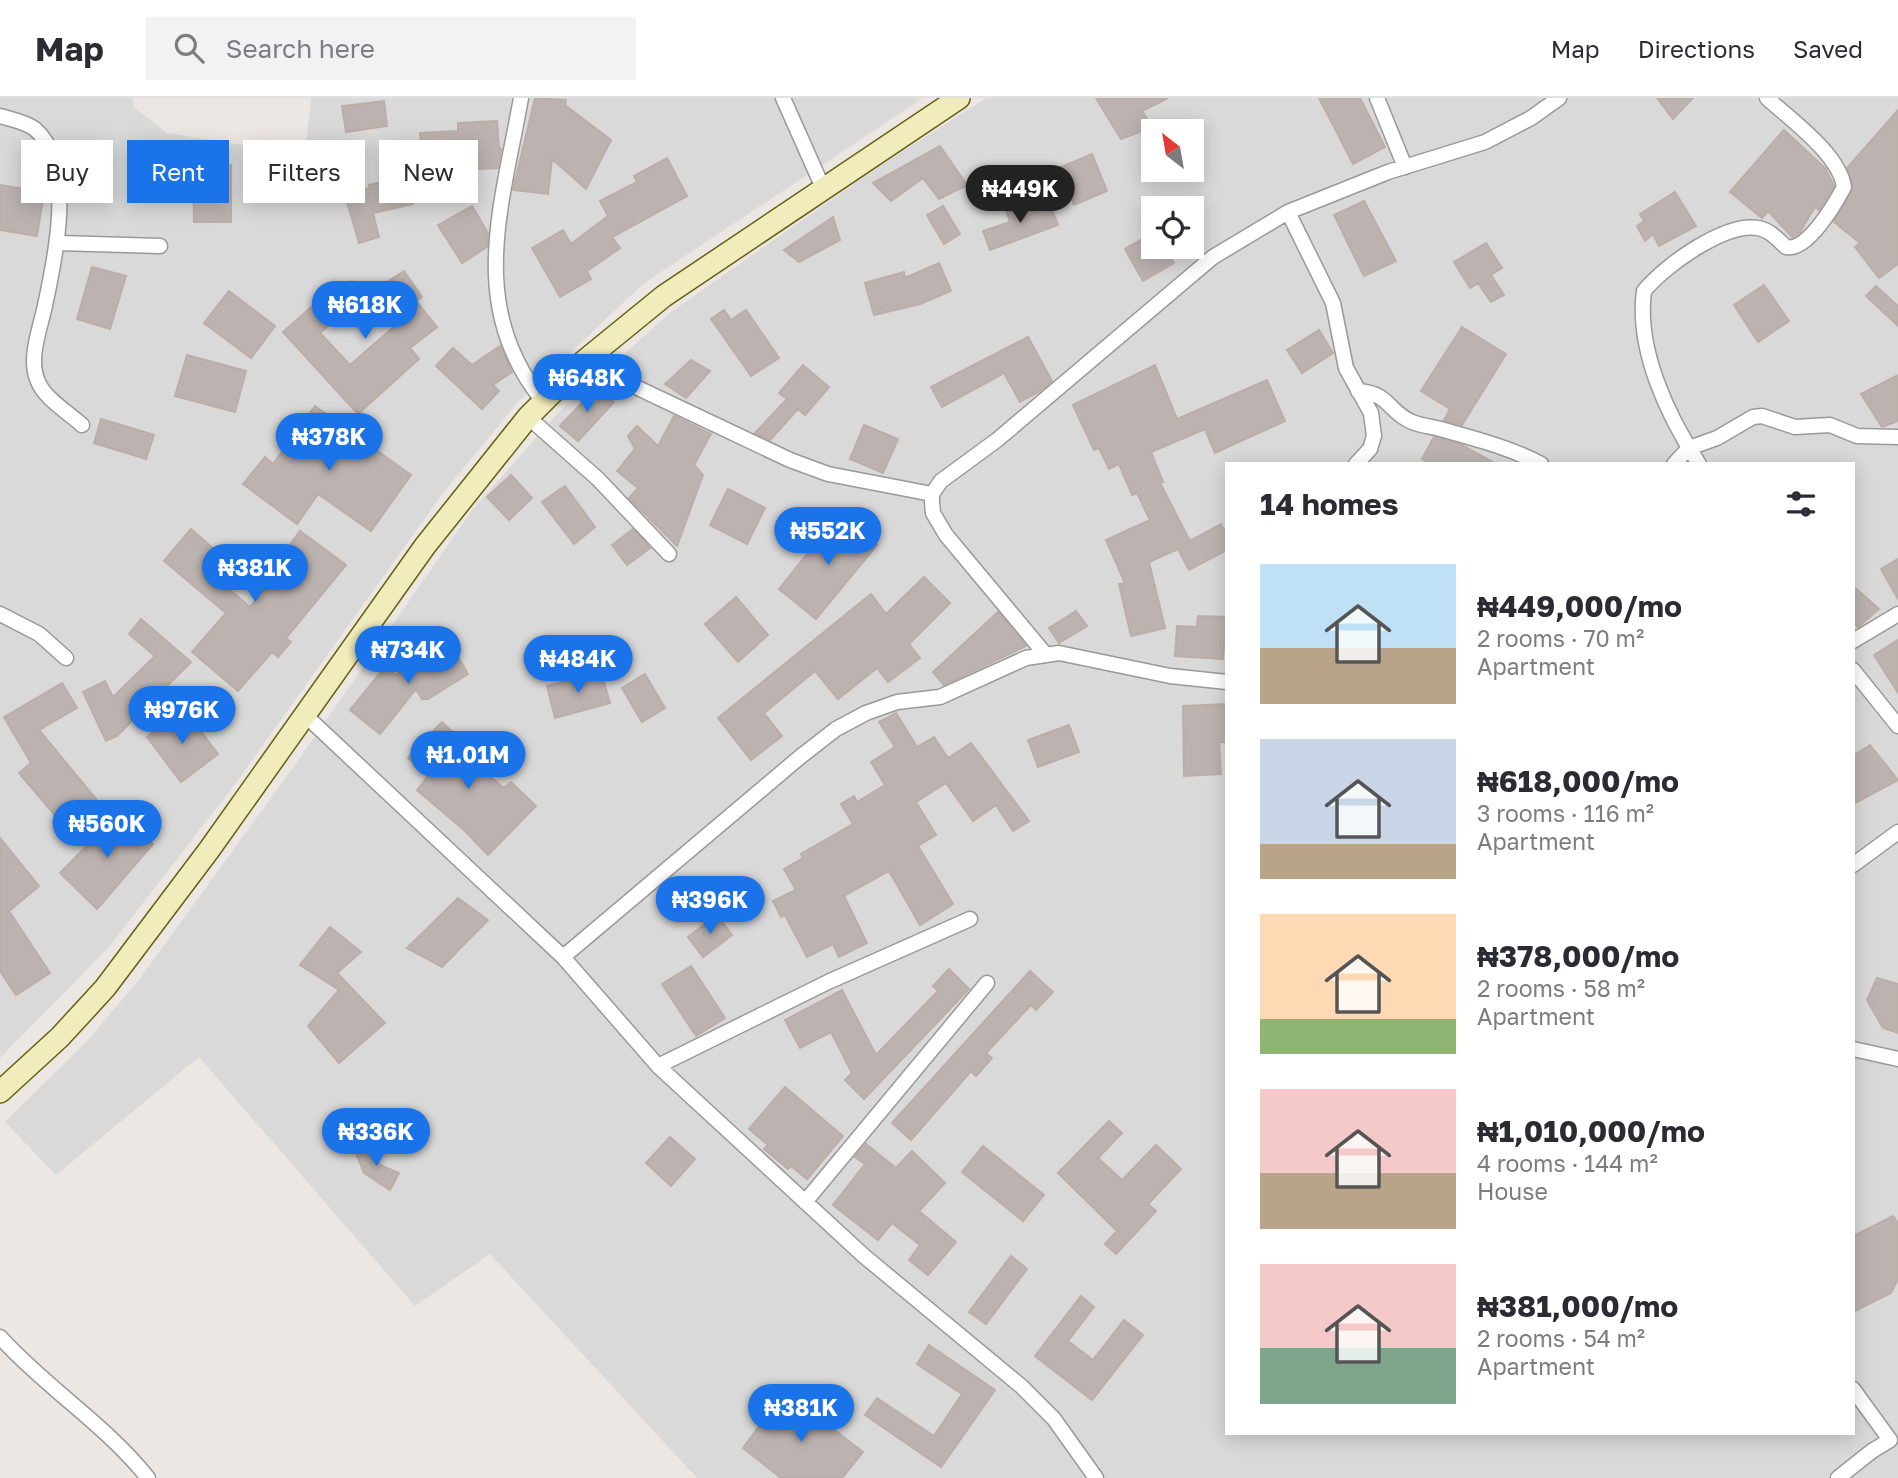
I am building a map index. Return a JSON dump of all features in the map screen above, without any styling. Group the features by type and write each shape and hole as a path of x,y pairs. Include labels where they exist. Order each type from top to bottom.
{"street":[{"path":"521,98 495,247 497,300 505,338 526,380 544,401"},
{"path":"783,98 823,188"},
{"path":"0,1092 60,1037 105,988 306,716 425,546 527,417 583,362 664,296 959,98"},
{"path":"1377,98 1405,167"},
{"path":"1046,655 946,535 933,513 932,494 942,481 998,440 1213,257 1288,212 1405,167 1485,142 1531,118 1559,98"},
{"path":"1698,462 1662,394 1650,355 1644,291 1658,273 1699,247 1737,231 1755,228 1768,231 1786,247 1797,246 1806,240 1844,187 1842,174 1831,158 1767,98"},
{"path":"0,116 35,129 46,144 57,172 58,243 37,342 37,379 45,392 82,425"},
{"path":"1288,212 1333,303 1346,368 1371,413 1374,436 1370,449 1358,462"},
{"path":"58,243 160,246"},
{"path":"583,362 790,460 828,474 932,494"},
{"path":"1358,391 1374,392 1385,398 1402,417 1414,423 1467,436 1536,462"},
{"path":"1676,462 1689,448 1717,438 1753,417 1762,416 1796,426 1830,425 1857,436 1898,436"},
{"path":"527,417 598,480 669,554"},
{"path":"0,614 39,634 66,658"},
{"path":"1855,640 1898,614"},
{"path":"563,957 836,730 866,713 897,702 940,697 1004,666 1059,653 1170,676 1225,682"},
{"path":"1855,672 1898,726"},
{"path":"306,716 563,957 658,1066 882,1272 1021,1386 1054,1419 1096,1478"},
{"path":"1855,864 1898,832"},
{"path":"658,1066 828,982 970,919"},
{"path":"805,1202 987,983"},
{"path":"1855,1049 1898,1059"},
{"path":"0,1337 50,1386 115,1441 148,1478"},
{"path":"1838,1478 1894,1438 1855,1391"}],"shaded area":[{"path":"0,98 133,98 133,106 167,133 211,140 127,140 127,203 229,203 229,143 243,145 243,203 365,203 365,140 307,140 311,98 923,98 643,284 517,403 443,493 235,784 109,947 0,1058"},
{"path":"986,98 1898,98 1898,1478 697,1478 490,1254 415,1306 199,1057 56,1175 5,1122 89,1039 141,977 297,762 473,509 560,411 671,312 878,167"}],"building":[{"path":"535,98 566,100 565,105 611,140 586,189 552,159 548,194 513,190"},
{"path":"1096,98 1168,98 1142,111 1148,119 1141,119 1141,132 1121,139"},
{"path":"1319,98 1360,98 1385,147 1353,164"},
{"path":"1657,98 1693,98 1673,119"},
{"path":"384,101 387,126 346,132 342,106"},
{"path":"1898,110 1898,264 1879,278 1855,247 1860,243 1834,222 1853,189 1847,168"},
{"path":"497,121 501,149 498,168 478,169 478,140 421,140 420,133 458,131 458,123"},
{"path":"1784,130 1825,168 1834,186 1819,210 1815,207 1800,232 1792,237 1768,211 1762,218 1730,192"},
{"path":"940,146 967,185 939,199 923,178 891,201 873,183"},
{"path":"1092,154 1107,191 1074,205 1059,168"},
{"path":"667,158 687,196 612,237 620,248 587,271 591,279 560,297 532,248 563,230 571,244 608,216 600,201 637,182 634,176"},
{"path":"231,165 231,222 194,222 194,203 229,203"},
{"path":"379,183 379,203 413,204 373,213 379,237 359,243 347,203 365,203 365,189 370,188 369,185"},
{"path":"0,185 21,188 21,203 42,203 37,236 0,230"},
{"path":"1675,192 1696,226 1659,246 1653,234 1645,241 1637,226 1644,221 1640,214"},
{"path":"1018,200 1030,212 1050,205 1058,225 990,250 983,231 1010,222 1004,205"},
{"path":"1364,201 1396,261 1364,276 1334,215"},
{"path":"472,206 488,233 487,247 462,263 438,225"},
{"path":"943,206 960,234 944,244 927,215"},
{"path":"833,217 840,240 799,262 784,250"},
{"path":"1141,240 1141,259 1172,259 1174,263 1143,281 1125,249"},
{"path":"1486,243 1502,268 1491,275 1504,295 1491,302 1478,283 1470,288 1454,262"},
{"path":"939,263 951,291 920,304 874,315 865,283 904,272 905,278"},
{"path":"92,267 126,276 110,329 77,319"},
{"path":"404,271 422,297 416,301 437,327 410,348 419,359 358,414 283,332 319,300 325,306 352,281 364,294 320,333 350,365 396,325 373,291"},
{"path":"1764,285 1789,321 1758,342 1734,305"},
{"path":"1876,286 1898,306 1898,326 1866,296"},
{"path":"229,291 275,326 251,358 204,323"},
{"path":"724,310 731,320 746,310 779,358 751,376 711,319"},
{"path":"1462,327 1506,354 1462,425 1444,420 1450,409 1421,391"},
{"path":"1319,330 1333,353 1302,373 1287,350"},
{"path":"1028,337 1052,381 1040,391 1020,402 1004,373 942,407 931,387"},
{"path":"500,346 512,372 493,385 499,391 482,409 436,366 453,348 472,365"},
{"path":"187,355 246,371 235,412 175,396"},
{"path":"691,360 710,371 686,398 665,384"},
{"path":"803,365 829,387 805,415 798,409 770,440 755,433 787,399 779,393"},
{"path":"1155,365 1177,419 1267,380 1285,421 1215,453 1205,429 1151,452 1163,482 1160,483 1190,541 1221,524 1225,531 1225,551 1189,570 1178,549 1149,562 1165,628 1131,636 1119,584 1125,583 1106,540 1150,520 1137,493 1132,495 1119,464 1109,469 1099,448 1094,450 1073,405"},
{"path":"1898,375 1898,421 1882,427 1861,394"},
{"path":"597,387 614,402 578,441 560,426"},
{"path":"315,406 411,475 371,531 318,494 297,524 243,484 265,457 273,464"},
{"path":"674,416 711,434 694,465 703,475 677,546 629,498 638,488 617,471 635,449 628,436 637,426 658,446"},
{"path":"101,419 154,435 146,459 94,443"},
{"path":"864,425 898,439 883,473 850,459"},
{"path":"1434,437 1462,445 1492,462 1427,462 1422,459"},
{"path":"511,475 532,498 509,520 487,497"},
{"path":"565,486 595,527 574,544 542,502"},
{"path":"728,489 765,508 747,544 710,525"},
{"path":"839,514 877,545 816,619 779,589"},
{"path":"191,529 221,555 207,571 250,607 289,559 283,554 300,531 346,565 286,638 291,642 278,657 272,652 238,691 192,652 226,613 164,561"},
{"path":"633,529 650,548 627,565 612,545"},
{"path":"1898,559 1898,599 1881,569"},
{"path":"924,577 950,603 909,644 920,658 888,682 877,668 838,699 815,671 764,713 782,736 751,760 718,718 871,594 886,614"},
{"path":"1855,588 1879,609 1858,627 1855,624"},
{"path":"736,597 768,635 738,662 705,624"},
{"path":"1076,611 1087,626 1059,643 1049,628"},
{"path":"998,612 1026,646 944,685 933,672"},
{"path":"1198,616 1225,617 1223,659 1175,656 1177,626 1197,627"},
{"path":"141,619 191,662 117,736 106,741 83,692 105,681 113,697 155,656 129,634"},
{"path":"1898,640 1898,693 1874,655"},
{"path":"449,642 468,674 428,699 422,699 416,689 380,734 350,710 385,667 395,675"},
{"path":"601,672 610,703 555,718 547,686"},
{"path":"645,674 665,708 642,722 622,688"},
{"path":"62,683 77,708 39,730 97,800 65,827 19,773 31,763 4,717"},
{"path":"1225,704 1225,742 1219,742 1221,774 1184,776 1183,706"},
{"path":"184,709 218,754 181,782 147,737"},
{"path":"896,713 917,747 934,737 948,758 971,743 1029,821 1013,831 996,805 973,821 946,783 916,802 936,835 918,846 953,904 920,925 889,871 844,896 867,943 839,957 833,944 807,957 785,915 781,917 773,901 796,890 784,869 803,858 801,854 853,824 841,804 854,796 857,802 885,785 871,762 895,747 879,722"},
{"path":"442,722 458,737 451,745 504,788 511,782 536,806 488,855 464,830 417,790 428,776 408,758"},
{"path":"1069,725 1079,752 1038,767 1028,740"},
{"path":"1870,745 1898,780 1855,803 1855,755"},
{"path":"119,813 153,844 97,909 60,873"},
{"path":"0,838 39,886 9,911 50,973 16,995 0,971"},
{"path":"458,898 488,920 442,967 407,948"},
{"path":"717,915 732,935 703,957 688,937"},
{"path":"330,927 361,952 337,973 385,1023 339,1063 308,1026 339,990 300,965"},
{"path":"691,966 725,1018 696,1036 662,984"},
{"path":"949,969 969,989 864,1099 845,1080 852,1073 831,1032 800,1048 785,1020 842,990 876,1055 938,991 933,986"},
{"path":"1030,971 1053,992 1036,1010 1031,1005 986,1053 992,1058 976,1076 971,1071 911,1140 892,1123"},
{"path":"1877,978 1898,984 1898,1033 1883,1028 1867,1000"},
{"path":"785,1087 843,1136 807,1179 791,1166 788,1169 764,1149 768,1145 749,1129"},
{"path":"1109,1121 1122,1133 1098,1158 1122,1180 1156,1145 1181,1169 1148,1204 1156,1211 1116,1254 1105,1244 1117,1231 1058,1173"},
{"path":"670,1137 695,1159 671,1186 646,1163"},
{"path":"866,1144 896,1168 912,1151 945,1183 919,1211 956,1242 928,1275 909,1260 920,1245 892,1223 878,1240 833,1205 865,1164 855,1157"},
{"path":"370,1145 380,1165 399,1173 390,1190 364,1173 356,1153"},
{"path":"983,1146 1044,1195 1023,1221 962,1172"},
{"path":"1893,1216 1898,1223 1898,1279 1891,1293 1855,1311 1855,1235"},
{"path":"1011,1256 1027,1269 986,1324 969,1312"},
{"path":"1081,1296 1094,1307 1068,1341 1093,1360 1124,1320 1143,1335 1092,1400 1035,1356"},
{"path":"929,1345 995,1390 941,1467 865,1415 877,1398 934,1436 962,1394 917,1364"},
{"path":"786,1389 799,1403 863,1452 842,1478 781,1478 743,1448"}]}
